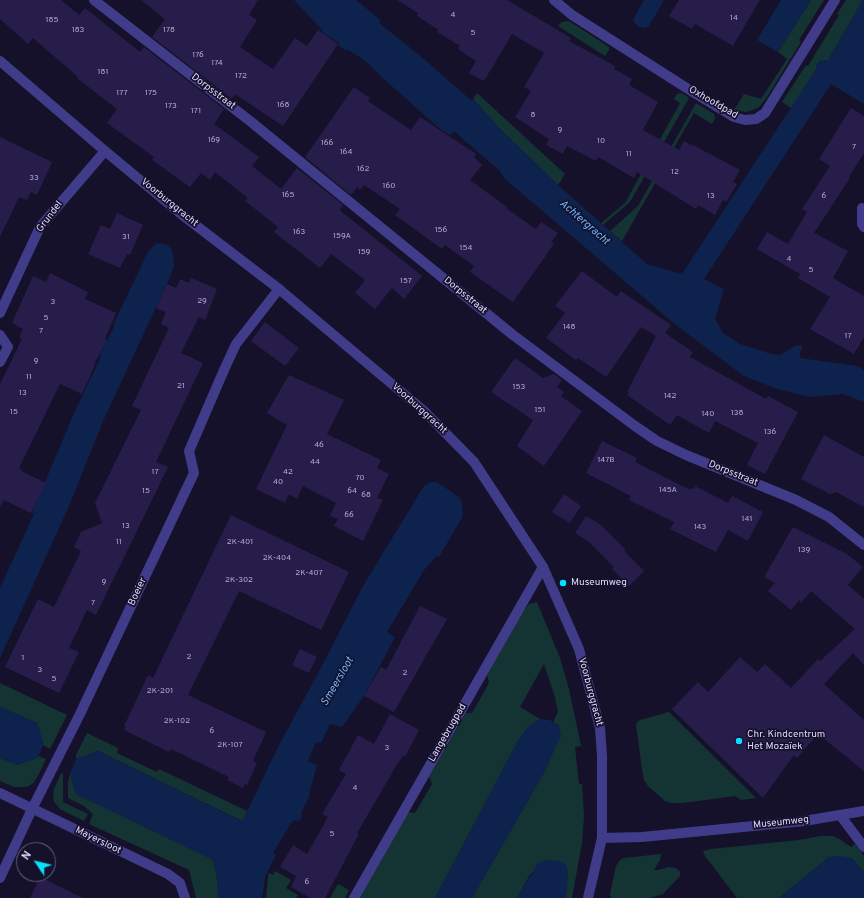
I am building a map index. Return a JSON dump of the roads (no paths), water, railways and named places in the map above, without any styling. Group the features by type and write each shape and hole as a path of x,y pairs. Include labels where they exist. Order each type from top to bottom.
{"street":[{"name":"Dorpsstraat","path":"94,0 250,121 513,335 635,426 657,441 686,455 796,500 829,518 864,545"},
{"name":"Oxhoofdpad","path":"554,0 572,15 696,94 734,117 745,120 756,119 765,113 835,0"},
{"name":"Voorburggracht","path":"0,61 104,151 279,289 424,411 474,462 543,567 579,649 600,728 602,756 602,838 588,898"},
{"name":"Grundel","path":"0,313 40,227 104,151"},
{"path":"862,208 862,224 864,227"},
{"name":"Boeier","path":"0,878 194,473 189,450 236,344 279,289"},
{"path":"0,335 8,347 0,362"},
{"name":"Langebrugpad","path":"354,898 543,567"},
{"name":"Mayersloot","path":"0,793 168,874 180,883 185,898"},
{"name":"Museumweg","path":"602,838 642,837 804,821 864,811"},
{"path":"840,815 864,847"}],"water":[{"name":"Achtergracht","path":"294,0 356,0 474,97 473,99 501,130 559,186 647,264 682,274 817,68 816,65 820,61 828,60 864,0 864,104 831,84 704,279 724,289 715,319 723,333 740,344 771,354 780,355 797,345 803,346 800,352 800,358 857,366 864,370 864,402 843,394 810,397 777,389 744,376 676,325 505,179 500,171 455,132 449,135 438,127 367,62 347,49 346,51 338,45 339,43 322,32 323,31"},
{"path":"644,0 664,0 649,26 643,28 638,26 633,21"},
{"path":"781,0 811,0 778,52 757,40"},
{"path":"156,243 165,244 171,248 174,265 170,277 104,419 69,506 0,658 0,588 34,514 32,513 74,413 101,357 99,356 115,325 113,325 148,252"},
{"name":"Smeersloot","path":"430,482 437,482 460,498 463,516 439,557 437,556 424,570 387,632 395,637 364,696 342,727 330,724 321,743 316,742 308,761 317,765 309,794 310,795 301,813 302,816 299,821 293,820 273,853 276,855 265,877 262,898 219,898 216,872 211,859 76,794 70,773 76,759 98,751 241,821 243,820 278,747 363,586 424,486"},
{"path":"0,707 37,723 44,744 37,758 17,765 0,758"},
{"path":"540,719 550,720 559,726 561,735 547,767 472,898 435,898 518,741 530,725"},
{"path":"840,856 852,858 864,872 864,898 779,898 829,857"},
{"path":"546,860 561,861 566,865 568,871 565,898 517,898 538,863"}],"place":[{"name":"Museumweg","path":"563,583"},
{"name":"Chr. Kindcentrum Het Mozaïek","path":"739,741"}]}
